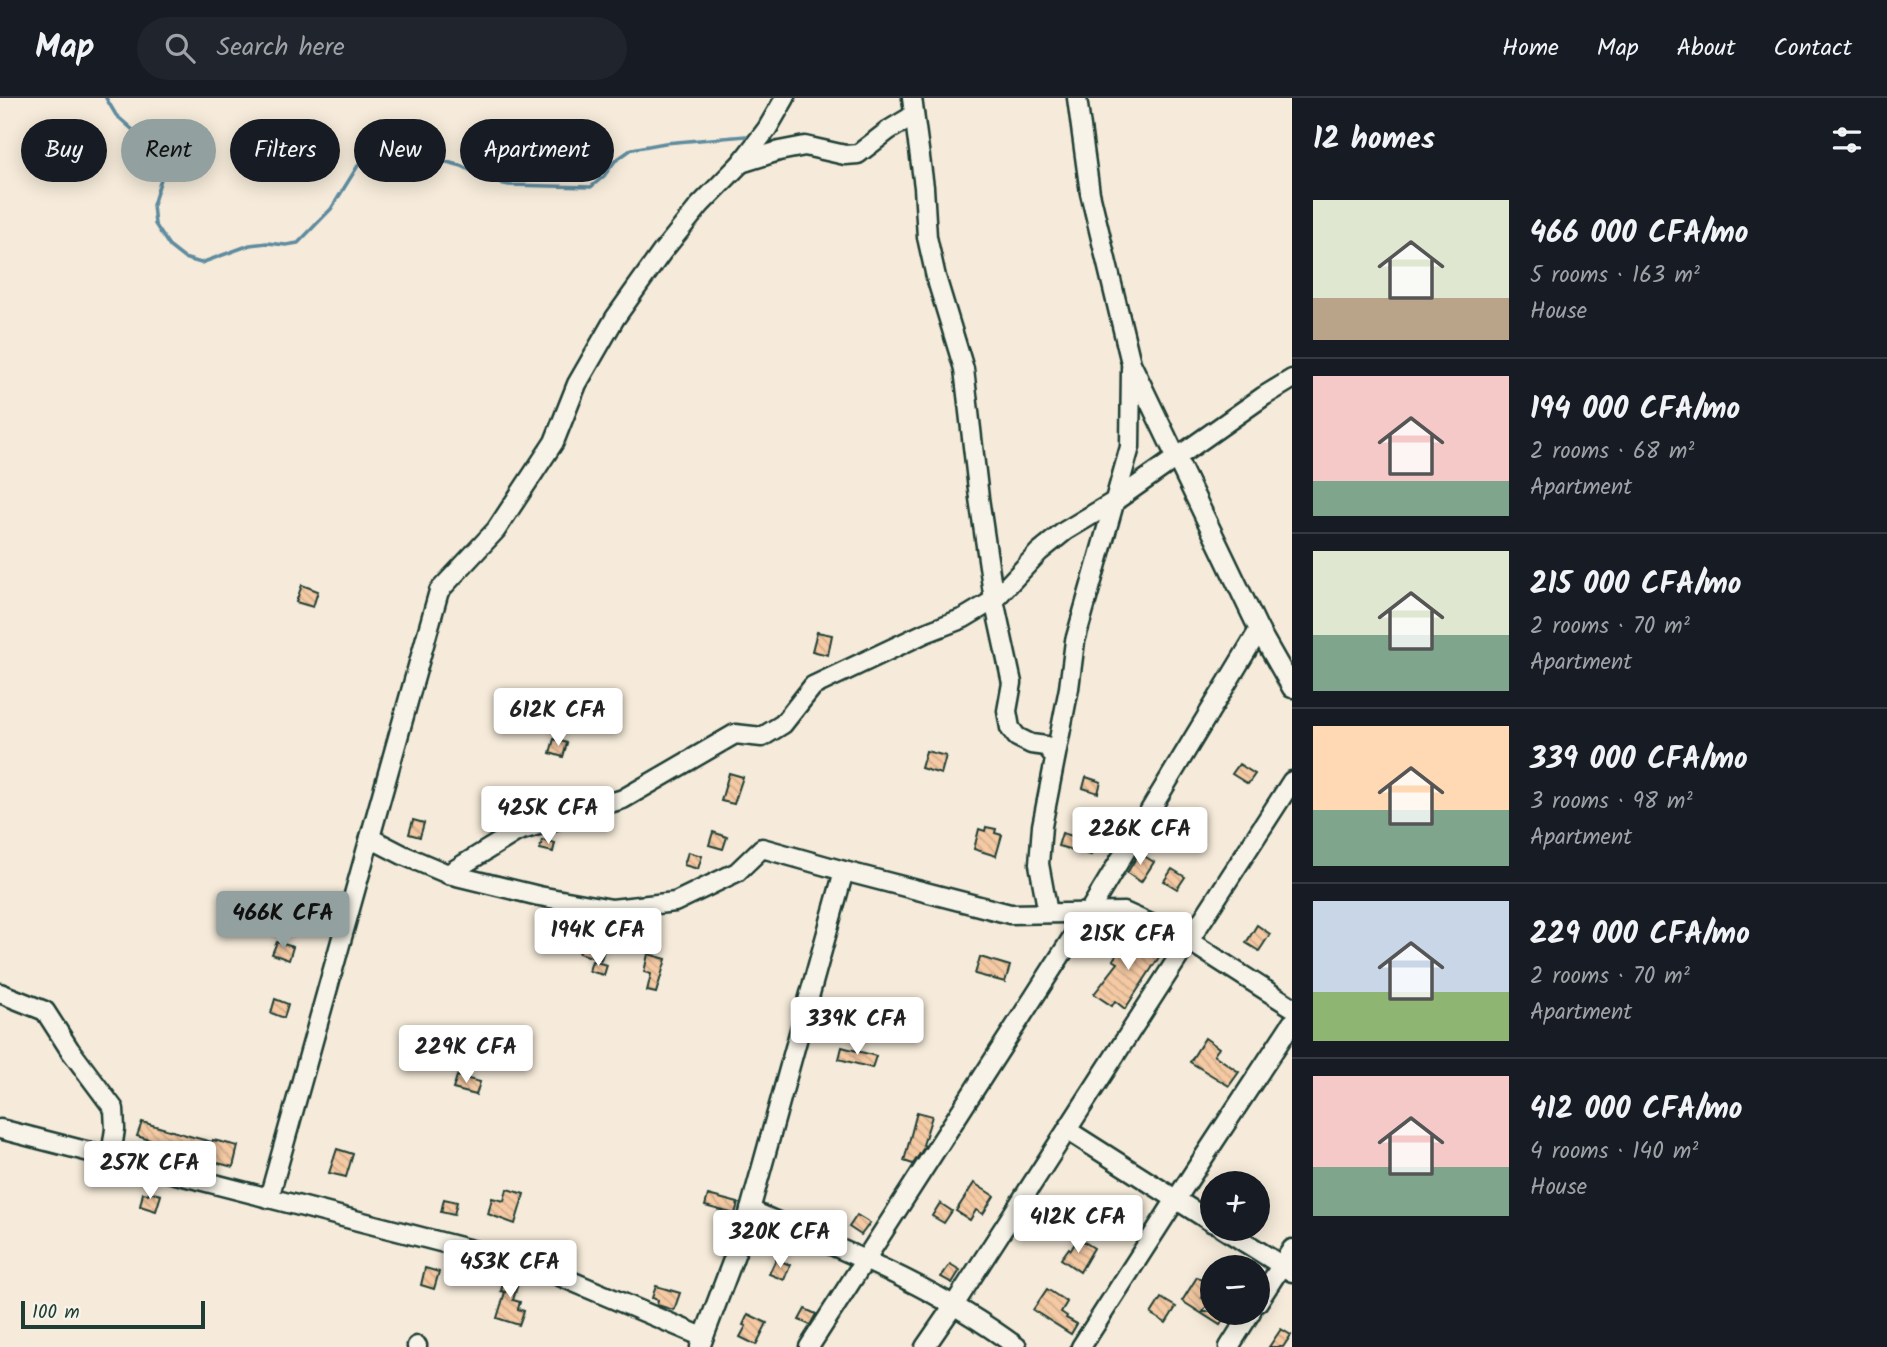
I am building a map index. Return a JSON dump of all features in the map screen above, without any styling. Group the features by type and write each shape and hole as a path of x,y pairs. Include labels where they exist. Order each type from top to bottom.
{"street":[{"path":"268,1198 439,591 496,530 554,442 578,384 615,318 700,205 741,163 785,98"},
{"path":"1077,98 1090,193 1131,363 1259,630 1292,688"},
{"path":"741,163 805,146 845,155 858,154 889,130 913,106"},
{"path":"913,106 928,237 936,277 964,369 993,600 1012,683 1007,711 1010,727 1017,737 1031,744 1046,746 1055,757"},
{"path":"1048,913 1039,864 1042,826 1069,688 1075,641 1130,447 1131,363"},
{"path":"448,874 516,832 623,799 735,734 762,737 783,724 813,686 925,633 964,618 993,600 1039,552 1065,531 1115,501 1292,379"},
{"path":"810,1347 1088,913 1259,630"},
{"path":"925,1347 1292,781"},
{"path":"370,838 448,874 539,896 612,909 675,902 737,872 762,848 844,872 1010,914 1124,912 1189,941 1292,1007"},
{"path":"0,1129 538,1267 702,1342 745,1228 844,872"},
{"path":"0,993 45,1011 114,1109 116,1129 111,1156"},
{"path":"1082,1347 1292,1023"},
{"path":"1067,1129 1200,1215"},
{"path":"750,1210 918,1284 992,1328 1017,1347"},
{"path":"1243,1241 1287,1269"},
{"path":"1270,1288 1287,1269 1292,1249"},
{"path":"1229,1347 1243,1325"}],"building":[{"path":"302,585 318,591 313,607 296,602"},
{"path":"817,632 832,635 828,655 812,651"},
{"path":"554,739 567,743 563,757 550,753"},
{"path":"926,751 946,756 941,774 921,768"},
{"path":"1239,764 1255,774 1248,784 1232,774"},
{"path":"729,773 743,777 734,804 721,801"},
{"path":"1086,777 1101,782 1098,793 1083,788"},
{"path":"413,820 424,823 420,837 409,834"},
{"path":"986,827 996,829 995,833 1002,835 996,856 974,849 979,829 985,831"},
{"path":"713,832 727,837 723,849 709,845"},
{"path":"1062,833 1094,842 1091,855 1058,846"},
{"path":"542,840 555,843 553,852 540,849"},
{"path":"688,852 702,856 698,869 684,865"},
{"path":"1139,853 1154,862 1141,882 1127,873"},
{"path":"1172,869 1185,877 1177,889 1164,881"},
{"path":"303,911 316,915 311,929 299,925"},
{"path":"226,914 239,918 236,930 223,926"},
{"path":"1257,925 1270,934 1259,951 1246,943"},
{"path":"588,930 608,937 601,960 579,953 582,945 574,942 577,932 586,935"},
{"path":"1128,936 1148,949 1152,943 1163,951 1125,1009 1115,1001 1112,1006 1094,994 1118,963 1113,960"},
{"path":"277,942 293,947 289,960 272,954"},
{"path":"648,954 666,959 656,993 647,991 651,974 644,972"},
{"path":"980,957 1010,966 1005,982 975,974"},
{"path":"592,961 607,965 604,975 589,971"},
{"path":"275,999 288,1004 284,1018 271,1013"},
{"path":"1205,1038 1219,1048 1214,1055 1239,1072 1229,1086 1190,1062"},
{"path":"842,1047 876,1056 872,1068 839,1059"},
{"path":"457,1076 480,1082 476,1095 453,1089"},
{"path":"917,1112 932,1116 923,1145 925,1146 913,1164 904,1161"},
{"path":"142,1122 212,1142 213,1140 238,1146 233,1167 137,1136"},
{"path":"337,1149 353,1154 346,1177 329,1173"},
{"path":"974,1183 994,1196 983,1214 976,1210 970,1220 956,1211"},
{"path":"507,1189 524,1194 515,1224 488,1214 492,1198 504,1201"},
{"path":"143,1193 161,1195 156,1211 140,1206"},
{"path":"708,1195 738,1203 735,1214 705,1206"},
{"path":"444,1199 457,1202 454,1215 441,1212"},
{"path":"940,1203 952,1211 944,1223 932,1216"},
{"path":"857,1215 870,1223 861,1235 849,1227"},
{"path":"1078,1238 1094,1248 1080,1272 1061,1259 1069,1248 1071,1250"},
{"path":"776,1259 790,1265 784,1280 769,1274"},
{"path":"950,1264 960,1270 952,1283 941,1277"},
{"path":"425,1268 439,1272 434,1289 421,1285"},
{"path":"506,1271 521,1274 513,1300 520,1302 518,1309 524,1311 519,1325 497,1318 505,1292 501,1291"},
{"path":"1197,1277 1200,1279 1200,1312 1182,1301"},
{"path":"656,1286 680,1293 674,1310 657,1305 658,1300 652,1298"},
{"path":"1047,1289 1067,1302 1061,1312 1077,1324 1071,1334 1033,1310"},
{"path":"1161,1298 1176,1307 1166,1323 1151,1314"},
{"path":"805,1309 816,1314 810,1325 799,1320"},
{"path":"748,1314 767,1323 756,1345 740,1337"},
{"path":"1281,1329 1291,1335 1283,1347 1269,1347"}],"waterway":[{"path":"106,98 116,115 162,159 162,176 153,205 155,224 170,247 184,258 201,263 250,245 298,243 331,209 369,148 383,143 397,146 415,159 462,166 490,181 509,185 591,187 615,161 632,149 665,143 746,136"}]}
